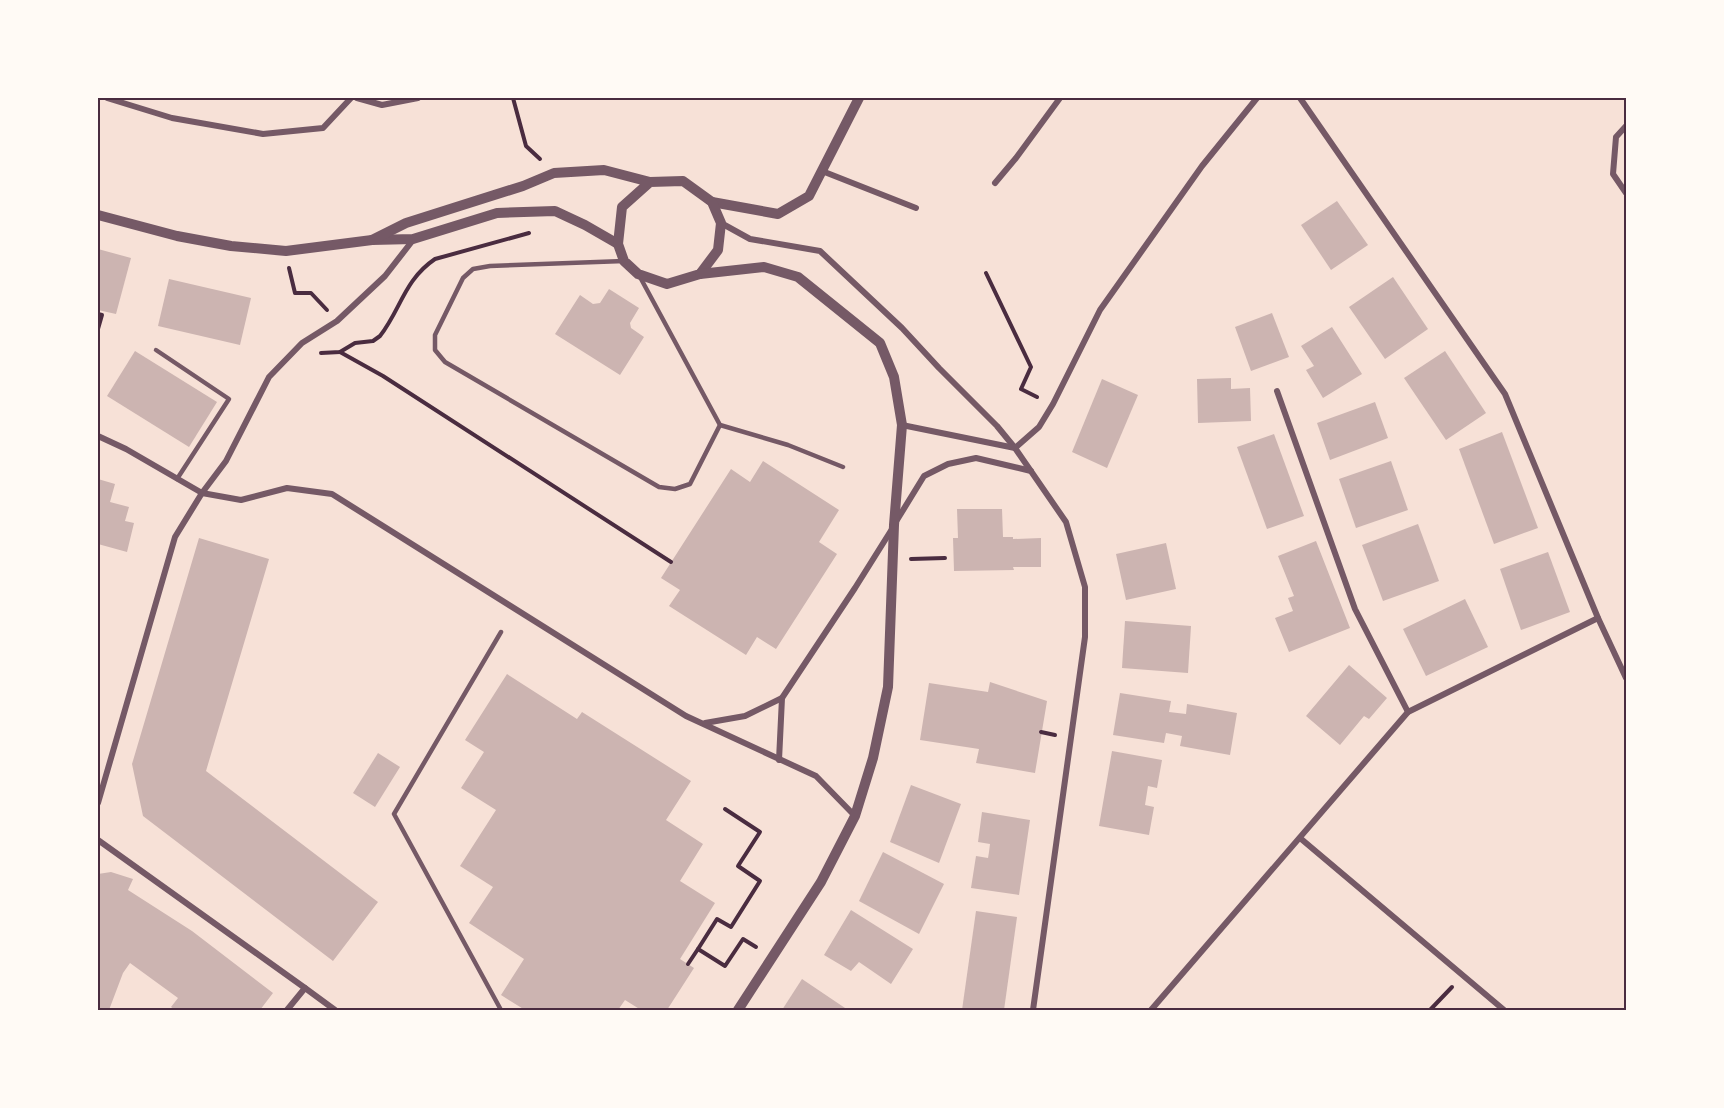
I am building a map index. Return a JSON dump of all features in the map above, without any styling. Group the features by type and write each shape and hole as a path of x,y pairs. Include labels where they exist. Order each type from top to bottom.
{"street":[{"path":"107,98 172,118 263,135 323,128 351,98"},
{"path":"357,98 382,105 418,98"},
{"path":"372,240 406,223 522,186 554,173 604,170 650,182 682,181 712,202 778,214 808,196 859,98"},
{"path":"996,183 1060,98"},
{"path":"1016,448 1039,427 1053,404 1100,310 1202,166 1257,98"},
{"path":"1300,98 1505,394 1598,618 1626,678"},
{"path":"1626,126 1616,137 1613,174 1626,193"},
{"path":"822,171 916,208"},
{"path":"650,182 622,207 618,244 624,261 638,274 667,284 700,274 764,267 798,277 880,343 894,377 902,425 892,560 888,687 873,758 855,816 821,882 738,1011"},
{"path":"700,274 718,250 721,223 712,202"},
{"path":"98,215 177,236 231,246 286,251 372,240 413,239 497,213 555,211 618,244"},
{"path":"721,223 750,239 820,251 902,328 939,369 997,426 1016,448 1066,522 1085,587 1083,649 1033,1011"},
{"path":"98,803 175,537 202,493 226,461 269,377 302,343 337,321 385,276 413,239"},
{"path":"1276,391 1355,609 1408,712"},
{"path":"902,425 1016,448"},
{"path":"98,436 126,449 202,493 241,500 287,488 332,494 686,716 816,776 855,816"},
{"path":"705,723 745,716 782,698 855,588 924,476 948,464 976,458 1031,471"},
{"path":"1155,1009 1408,712 1598,618"},
{"path":"779,759 782,698"},
{"path":"1300,838 1504,1011"},
{"path":"98,840 334,1011"},
{"path":"287,1011 305,988"}],"lane":[{"path":"624,261 490,266 473,269 463,278 435,335 435,350 445,362 659,487 675,489 690,484 720,425"},
{"path":"638,274 720,425 788,445 843,467"},
{"path":"156,350 229,399 177,478"},
{"path":"501,632 394,814 501,1011"}],"path":[{"path":"513,98 526,146 554,173"},
{"path":"286,251 295,293 311,292 337,321"},
{"path":"986,273 1031,367 1021,389 1053,404"},
{"path":"98,314 102,315 98,329"},
{"path":"302,343 320,353 340,352 355,343 373,340 384,330"},
{"path":"340,352 383,376 671,562"},
{"path":"892,560 945,558"},
{"path":"1041,732 1056,735"},
{"path":"688,964 717,919 730,927 760,881 738,866 760,832 725,809"},
{"path":"698,949 725,966 743,939 771,958"},
{"path":"1430,1011 1462,975"}],"building":[{"path":"1337,201 1368,245 1331,270 1301,225"},
{"path":"98,249 131,258 116,314 98,310"},
{"path":"1393,277 1428,329 1385,359 1349,307"},
{"path":"169,279 251,298 240,345 158,326"},
{"path":"609,289 639,308 630,323 631,328 644,337 620,375 555,334 580,295 593,304 600,303"},
{"path":"1272,313 1289,357 1251,371 1235,327"},
{"path":"1332,327 1362,374 1323,398 1306,370 1314,366 1301,346"},
{"path":"135,351 217,402 189,447 107,396"},
{"path":"1445,351 1486,413 1446,440 1404,378"},
{"path":"1231,378 1231,389 1250,388 1251,421 1198,423 1197,379"},
{"path":"1102,379 1138,395 1107,468 1072,452"},
{"path":"1375,402 1388,438 1330,460 1317,423"},
{"path":"1502,432 1538,528 1494,544 1459,449"},
{"path":"1274,434 1304,516 1267,529 1237,447"},
{"path":"763,461 839,510 819,542 837,554 776,649 757,637 746,655 669,606 680,590 661,578 731,469 750,482"},
{"path":"1391,461 1408,510 1356,528 1339,479"},
{"path":"98,479 115,484 110,502 129,507 125,521 134,523 127,552 98,544"},
{"path":"957,509 1002,509 1003,537 1041,538 1041,567 954,571 953,538 958,538"},
{"path":"1418,524 1439,581 1383,601 1362,545"},
{"path":"199,538 269,559 206,771 378,902 333,961 143,816 132,764"},
{"path":"1316,541 1350,628 1289,652 1275,618 1293,611 1288,598 1294,596 1278,556"},
{"path":"1166,543 1176,589 1126,600 1116,554"},
{"path":"1548,552 1570,612 1521,630 1500,569"},
{"path":"1465,599 1488,647 1426,676 1403,629"},
{"path":"1125,621 1191,626 1188,673 1122,668"},
{"path":"1349,665 1387,698 1369,719 1364,716 1340,745 1306,716"},
{"path":"507,674 577,719 582,712 691,781 666,820 703,844 680,881 715,903 680,959 694,968 667,1010 641,1010 625,1000 618,1010 525,1010 501,995 524,959 469,923 493,887 460,866 496,810 461,788 484,752 465,740"},
{"path":"990,682 1047,701 1035,773 976,763 979,749 920,740 929,683 988,692"},
{"path":"1120,693 1171,701 1169,712 1186,714 1187,704 1237,713 1230,755 1180,746 1182,736 1166,733 1164,743 1113,735"},
{"path":"1112,751 1162,760 1157,788 1148,786 1145,805 1154,807 1149,835 1099,826"},
{"path":"378,753 400,767 375,807 353,793"},
{"path":"911,785 961,804 939,863 890,842"},
{"path":"982,812 1030,820 1019,895 971,888 976,856 988,858 989,852 990,844 978,842"},
{"path":"883,852 944,884 919,934 859,901"},
{"path":"111,872 133,879 128,890 192,931 273,993 260,1010 175,1010 171,1007 178,998 130,963 123,973 109,1010 98,1010 98,874"},
{"path":"851,910 913,949 891,984 859,962 851,971 824,955"},
{"path":"976,911 1017,917 1004,1010 962,1010"},
{"path":"802,979 848,1010 782,1010"}]}
